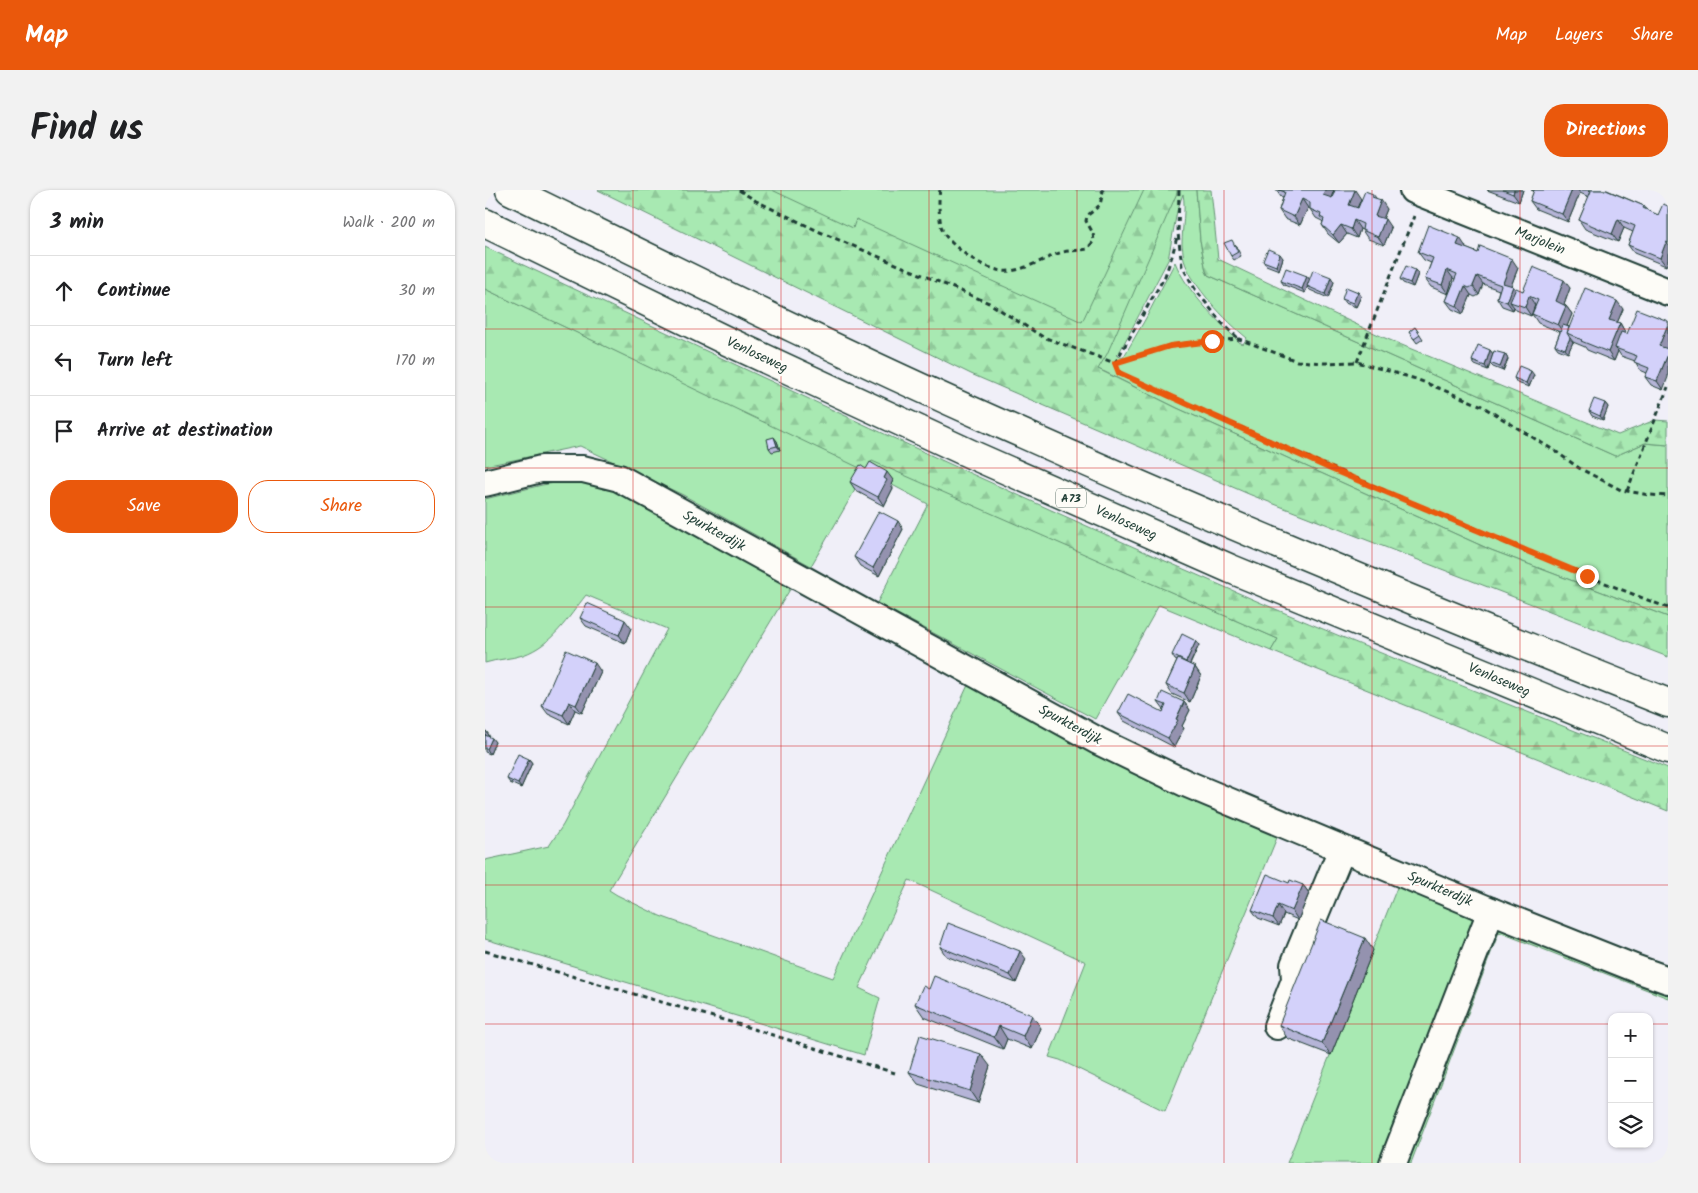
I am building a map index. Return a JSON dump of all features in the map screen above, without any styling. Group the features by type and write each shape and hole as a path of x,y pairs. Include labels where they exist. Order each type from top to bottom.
{"highway":[{"path":"509,190 744,304 990,419 1249,532 1668,703"},
{"name":"Venloseweg","path":"485,223 727,341 993,464 1231,569 1668,749"}],"street":[{"name":"Marjolein","path":"1417,192 1668,292"},
{"name":"Spurkterdijk","path":"485,483 541,469 583,469 619,478 1098,741 1185,783 1491,911 1668,980"},
{"path":"1277,1026 1295,980 1294,965 1342,849"},
{"path":"1393,1163 1491,911"}],"path":[{"path":"739,190 756,201 820,232 989,303 1043,337 1115,363 1170,346 1239,339"},
{"path":"940,190 939,213 943,231 956,248 998,271 1011,271 1045,260 1058,253 1087,250 1094,241 1093,232 1086,221 1087,216 1099,205 1103,191 1101,190"},
{"path":"1179,190 1178,233 1182,266 1195,290 1221,322 1239,339 1297,361 1324,363 1357,362 1416,378 1480,405 1579,468 1621,490 1668,496"},
{"path":"1357,362 1417,192"},
{"path":"1115,363 1165,276 1173,256 1178,233"},
{"path":"1115,363 1119,373 1331,469 1668,608"},
{"path":"1627,491 1668,387"},
{"path":"485,951 734,1023 895,1073"}],"green space":[{"path":"598,190 772,190 853,228 856,219 1082,322 1144,190 1177,190 1107,354 1098,369 1177,408 1491,550 1668,617 1668,657 1251,495 971,374"},
{"path":"649,190 1196,190 1200,240 1208,275 1615,456 1645,443 1668,445 1668,617 1491,550 1177,408 1105,372","holes":["1183,194 1182,244 1184,260 1188,270 1202,292 1229,322 1247,338 1243,344 1239,342 1212,315 1187,285 1175,262 1123,358 1116,355 1120,351 1168,260 1177,211"]},
{"path":"1196,190 1211,190 1218,259 1385,338 1618,435 1655,420 1668,421 1668,445 1645,443 1615,456 1208,275 1200,240"},
{"path":"485,247 871,428 1161,559 1361,645 1668,768 1668,811 1271,651 1278,639 872,461 866,471 485,289"},
{"path":"485,289 866,470 872,460 1278,639 1271,651 1159,605 1095,719 877,603 928,504 866,471 811,566 683,495 580,446 485,466"},
{"path":"582,479 612,489 792,586 609,890 617,895 660,916 833,978 968,685 1138,775 1278,835 1165,1111 1060,1060 1049,1057 1086,962 909,880 859,988 880,998 864,1055 485,939 485,860 549,846 563,825 667,629 586,595 559,630 543,645 523,655 485,663 485,499 542,485"},
{"path":"1398,885 1479,918 1387,1163 1287,1163"},
{"path":"1497,926 1668,988 1668,998 1499,932 1411,1163 1407,1163"}],"building":[{"path":"1279,190 1325,190 1323,195 1332,198 1335,190 1355,190 1349,205 1358,208 1365,191 1373,194 1372,197 1381,200 1375,216 1385,219 1378,237 1362,230 1363,224 1354,220 1351,229 1341,225 1333,235 1322,225 1324,219 1320,217 1321,214 1310,209 1310,203 1302,199 1294,217 1279,210 1285,192"},
{"path":"1503,190 1514,190 1513,194"},
{"path":"1534,190 1572,190 1562,214 1530,201"},
{"path":"1588,190 1606,190 1644,206 1643,208 1658,215 1663,204 1668,206 1668,243 1666,242 1660,258 1628,245 1635,226 1618,219 1612,234 1579,220 1591,191"},
{"path":"1428,225 1460,238 1457,245 1478,253 1480,246 1512,259 1503,283 1513,286 1507,302 1497,298 1501,285 1477,276 1473,286 1469,288 1465,286 1457,306 1446,301 1457,274 1447,270 1442,285 1425,279 1433,258 1418,252"},
{"path":"1232,240 1238,252 1231,256 1224,243"},
{"path":"1268,249 1280,254 1276,266 1263,261"},
{"path":"1406,266 1415,270 1410,283 1400,279"},
{"path":"1533,267 1564,280 1556,301 1566,306 1558,325 1532,314 1538,300 1529,296 1525,307 1510,302 1516,288 1523,291"},
{"path":"1286,268 1307,276 1302,289 1281,281"},
{"path":"1313,270 1331,277 1325,294 1307,286"},
{"path":"1346,287 1358,292 1353,303 1342,299"},
{"path":"1585,288 1617,301 1609,320 1620,323 1608,352 1567,333"},
{"path":"1637,309 1668,321 1659,346 1668,349 1668,354 1657,381 1645,377 1649,368 1634,362 1637,356 1615,348 1621,332 1627,334"},
{"path":"1563,325 1569,327 1567,333 1570,338 1565,349 1555,345"},
{"path":"1415,327 1420,335 1414,339 1409,332"},
{"path":"1478,345 1490,350 1485,366 1472,361"},
{"path":"1494,351 1505,354 1500,367 1490,363"},
{"path":"1519,366 1531,371 1526,383 1514,378"},
{"path":"1594,399 1605,403 1600,416 1589,411"},
{"path":"774,437 777,446 769,448 767,439"},
{"path":"870,462 887,472 884,478 887,480 878,497 850,482 860,465 866,469"},
{"path":"879,511 898,521 873,568 854,557"},
{"path":"587,603 625,620 619,635 580,618"},
{"path":"1182,634 1196,641 1186,662 1172,655"},
{"path":"566,650 595,663 576,705 569,702 563,715 542,706"},
{"path":"1178,659 1195,667 1184,693 1166,685"},
{"path":"1162,692 1184,702 1176,719 1178,720 1168,738 1118,713 1128,694 1163,712 1166,705 1158,702"},
{"path":"485,735 492,738 487,749 485,749"},
{"path":"518,754 529,759 518,784 507,779"},
{"path":"1267,874 1289,883 1290,880 1303,885 1292,911 1278,905 1273,918 1252,910"},
{"path":"1321,920 1365,938 1322,1043 1279,1025"},
{"path":"948,923 1020,951 1010,975 940,947"},
{"path":"934,976 1032,1015 1023,1036 999,1026 994,1037 915,1004 923,986 929,989"},
{"path":"920,1035 981,1054 970,1091 909,1072"}],"route":[{"path":"1212,341 1170,346 1115,363 1119,373 1331,469 1587,576"}]}
